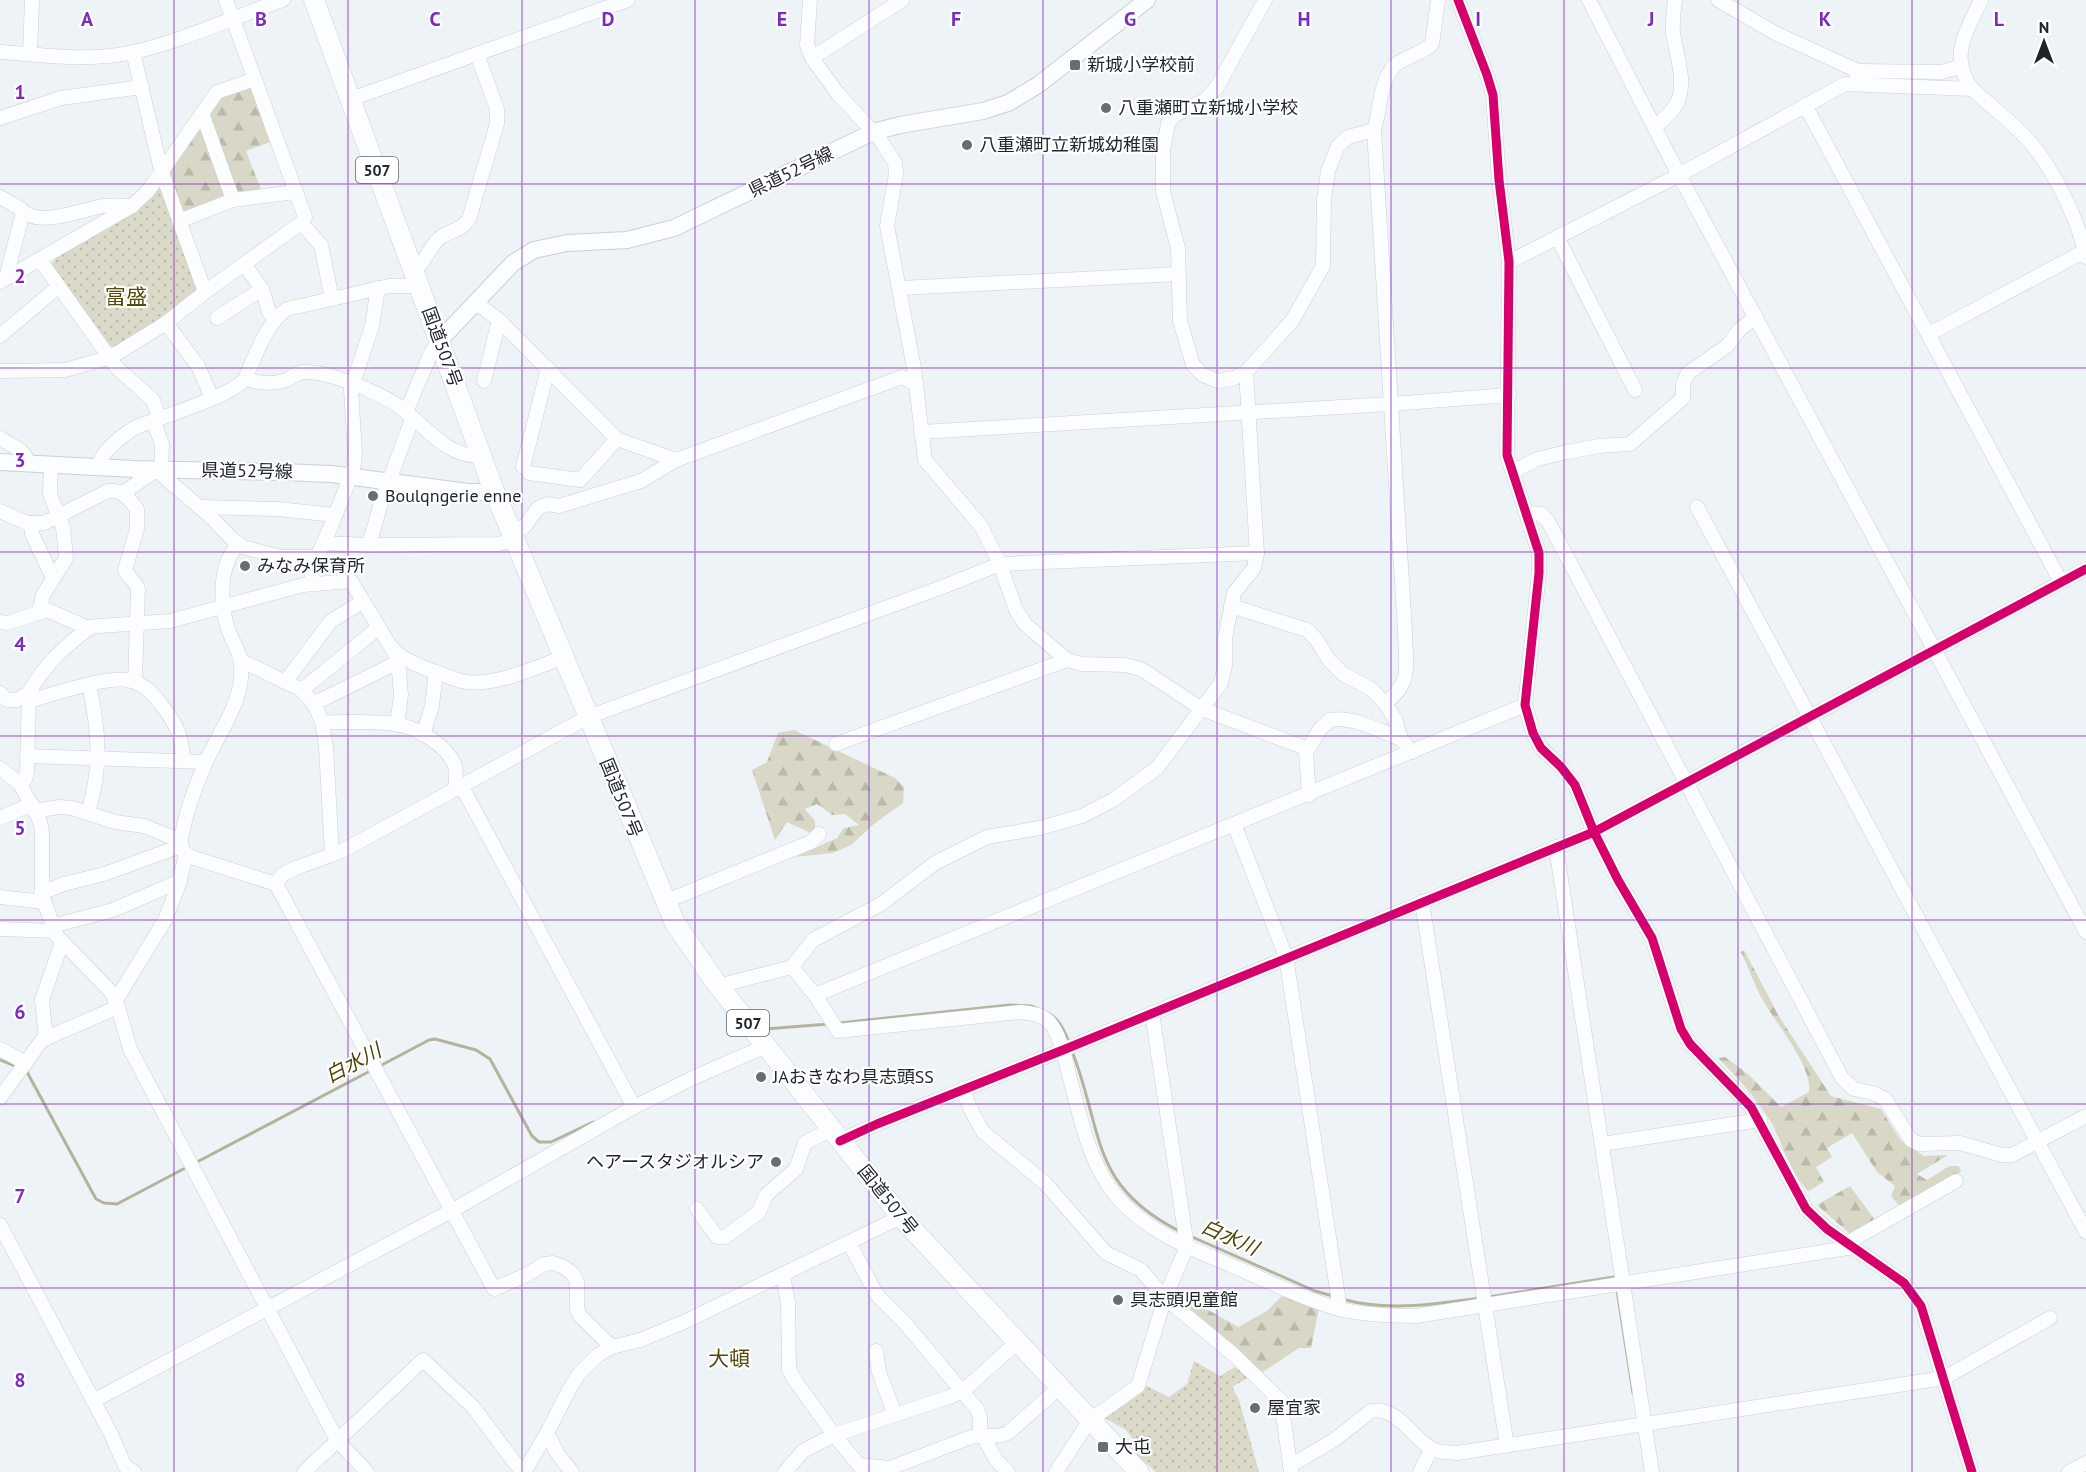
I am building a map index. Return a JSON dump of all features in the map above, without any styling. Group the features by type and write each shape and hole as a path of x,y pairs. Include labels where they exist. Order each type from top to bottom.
{"highway":[{"name":"国道507号","path":"314,0 493,488 664,902 686,942 900,1217 1138,1472"}],"main road":[{"name":"県道52号線","path":"440,340 513,263 534,249 567,243 627,240 674,228 873,132 900,125 983,111 1008,103 1038,85 1147,0"},
{"name":"県道52号線","path":"0,462 97,468 284,472 351,476 468,492 482,492 493,488"}],"street":[{"path":"30,54 32,0"},
{"path":"0,371 65,370 111,357 166,323 301,223 305,217 226,0"},
{"path":"0,52 101,56 133,52 182,37 283,0"},
{"path":"351,99 628,0"},
{"path":"810,0 807,45 812,58 838,94 873,132 895,163 896,174 887,226 916,384 925,460 981,526 1000,564 1016,610 1025,624 1067,660 1082,664 1125,665 1141,669 1202,709 1308,749"},
{"path":"812,58 902,0"},
{"path":"1265,0 1217,87 1205,99 1173,116 1168,124 1163,150 1163,192 1178,248 1180,321 1193,365 1203,375 1218,381 1234,378 1245,372 1292,321 1323,266 1324,200 1328,171 1338,146 1348,137 1374,130"},
{"path":"1384,703 1399,692 1406,678 1374,130 1384,85 1392,68 1432,44 1438,0"},
{"path":"1458,0 1493,95 1499,180 1509,262 1507,455 1539,553 1525,705 1533,733 1541,748 1581,796 1594,832 1618,880 1652,938 1681,1029 1690,1044 1751,1107 1806,1209 1816,1220 1904,1283 1916,1296 1926,1315 1972,1472"},
{"path":"1589,0 1679,175 2086,932"},
{"path":"1655,127 1671,112 1680,93 1673,30 1676,0"},
{"path":"1718,0 1857,77 1972,89"},
{"path":"1929,334 2085,254 2073,216 2043,159 2029,141 1964,79 1960,67 1960,51 1981,0"},
{"path":"133,52 161,170 205,292"},
{"path":"97,468 101,456 123,435 156,419 212,398 235,387 246,378 255,354 275,320 287,309 417,278 434,244 442,237 463,227 469,219 497,124 497,109 477,54"},
{"path":"1509,262 1679,175 1857,77 1941,72 1960,67"},
{"path":"3,280 132,206 148,190 217,92 255,80"},
{"path":"0,118 62,98 142,87"},
{"path":"1805,105 2061,582"},
{"path":"202,113 233,200"},
{"path":"179,221 233,200 295,192"},
{"path":"0,197 21,208 23,212 57,217 109,205 132,206"},
{"path":"3,280 23,212"},
{"path":"301,223 321,245 332,299"},
{"path":"1557,237 1635,390"},
{"path":"40,260 125,376 153,400 162,444 159,470"},
{"path":"244,264 262,289 269,312 275,320"},
{"path":"900,288 1179,274"},
{"path":"0,336 59,286"},
{"path":"310,584 317,557 351,476 355,454 352,383 372,326 378,288"},
{"path":"217,318 262,289"},
{"path":"475,302 499,320 617,439 676,460"},
{"path":"1513,472 1537,459 1557,454 1599,446 1630,444 1683,398 1683,384 1688,373 1727,346 1740,329 1756,317"},
{"path":"484,381 499,320"},
{"path":"166,323 198,366 212,398"},
{"path":"369,545 409,415 431,353 440,340"},
{"path":"548,368 526,470 580,480 590,497"},
{"path":"720,988 729,983 792,967 813,940 881,904 935,863 987,837 1040,828 1082,816 1113,800 1157,768 1202,709 1223,676 1225,638 1234,593 1254,568 1257,553 1245,372"},
{"path":"246,378 251,381 278,381 286,380 296,373 322,373 352,383 383,398 458,453 481,456"},
{"path":"323,543 498,544 513,537 525,526 538,508 548,504 559,506 640,481 676,460 902,377 916,384"},
{"path":"921,432 1509,395"},
{"path":"0,438 20,450 26,458 26,464"},
{"path":"580,480 617,439"},
{"path":"39,612 43,595 66,558 63,527 50,494 51,466"},
{"path":"123,493 159,470"},
{"path":"159,470 239,544 266,555 317,557"},
{"path":"0,511 31,524 44,523 108,491 115,490 123,493 137,509 137,529 125,570 127,575 136,582 138,589 135,682"},
{"path":"200,507 277,509 335,515"},
{"path":"1697,507 2086,1232"},
{"path":"1526,513 1541,514 1548,521 1842,1078 1854,1089 1885,1098 1911,1140 1919,1144 1960,1143 2002,1155 2012,1155 2086,1116"},
{"path":"31,524 32,534 53,578"},
{"path":"0,1098 42,1040 117,1004 165,920 180,881 182,847 206,762 237,700 242,661 227,626 222,583 224,570 233,550 239,544"},
{"path":"276,884 282,875 293,869 332,855 588,717 1000,564 1257,553"},
{"path":"697,1209 717,1237 725,1237 759,1212 766,1195 796,1169 805,1143 877,1124 1594,832 2086,569"},
{"path":"0,622 8,624 47,610 79,625 92,627 170,621 310,584 351,580 398,662 401,695 397,725"},
{"path":"285,682 331,621 362,602"},
{"path":"1231,606 1307,630 1316,639 1329,660 1343,674 1371,689 1384,703 1395,719 1401,739 1412,752"},
{"path":"21,784 25,779 27,756 28,697 34,682 75,639 92,627"},
{"path":"302,690 378,628"},
{"path":"390,646 399,656 460,681 487,682 564,657"},
{"path":"836,744 1067,660"},
{"path":"242,661 302,690 313,704 322,722 328,774 332,855"},
{"path":"313,704 398,662"},
{"path":"423,735 432,706 436,672"},
{"path":"0,693 7,700 17,700 118,679 135,682 153,695 174,723 181,738 183,761"},
{"path":"88,812 96,785 99,759 96,717 89,685"},
{"path":"815,995 1525,705"},
{"path":"1309,795 1306,753 1325,723 1334,719 1366,726 1401,739"},
{"path":"322,722 397,725 423,735 438,745 454,764 458,787 634,1107"},
{"path":"27,756 206,762"},
{"path":"0,768 21,784 34,808 42,832 42,898 56,933 105,984 117,1004 130,1048 267,1309 337,1440 367,1472"},
{"path":"0,818 34,808 72,808 115,822 144,826 182,847 198,860 276,884 494,1289 544,1264 553,1263 564,1267 573,1274 577,1282 577,1309 580,1316 612,1347"},
{"path":"1234,824 1286,957 1340,1309"},
{"path":"664,902 812,842 819,834"},
{"path":"0,897 42,898 64,884 104,874 182,847"},
{"path":"1556,847 1652,1472"},
{"path":"0,929 56,933 180,881"},
{"path":"1422,902 1507,1446"},
{"path":"46,1038 42,1000 56,933"},
{"path":"792,967 815,995 838,1031 1021,1012 1046,1019 1063,1050 1085,1134 1098,1169 1116,1196 1131,1212 1159,1232 1187,1246 1309,1299 1340,1309 1376,1315 1416,1316 1484,1307 1851,1245 1956,1180"},
{"path":"1056,1472 1090,1420 1138,1386 1165,1298 1187,1246 1152,1013"},
{"path":"93,1401 453,1210 634,1107 766,1046"},
{"path":"0,1048 26,1063"},
{"path":"962,1089 983,1132 1045,1183 1106,1253 1141,1270 1165,1298 1233,1354 1281,1401 1291,1469 1371,1411 1386,1411 1394,1416 1431,1449 1457,1453 1944,1378 2050,1318"},
{"path":"1602,1144 1760,1120"},
{"path":"304,1472 423,1360 472,1407 523,1472 578,1375 598,1355 612,1347 668,1329 783,1276 900,1217"},
{"path":"0,1225 125,1466 134,1472"},
{"path":"849,1243 877,1295 904,1322 963,1391 980,1417 982,1435 999,1466 1008,1472"},
{"path":"783,1276 788,1303 789,1369 834,1435 862,1468 890,1468 982,1435 990,1437 1008,1433 1060,1387"},
{"path":"785,1472 802,1451 834,1435 963,1391 1016,1342"},
{"path":"876,1351 879,1372 895,1414"},
{"path":"547,1433 557,1453 572,1472"},
{"path":"1420,1472 1431,1449"},
{"path":"2069,1472 2086,1463"}],"green space":[{"path":"247,86 251,89 270,142 246,151 262,192 235,193 209,120 210,112 217,100"},
{"path":"197,127 204,128 228,196 184,216 166,176"},
{"path":"160,179 199,286 197,291 151,325 114,347 108,346 50,266 57,257 134,210"},
{"path":"794,730 895,778 904,787 903,803 874,824 851,845 833,853 795,857 837,838 844,828 859,825 845,814 832,815 817,804 805,809 815,821 815,835 787,822 775,840 752,770 767,762 778,733"},
{"path":"1744,950 1780,1018 1831,1096 1881,1109 1901,1141 1924,1156 1948,1155 1917,1174 1927,1180 1949,1166 1959,1166 1961,1172 1900,1207 1891,1196 1895,1186 1877,1172 1852,1133 1827,1148 1832,1157 1816,1167 1824,1182 1809,1191 1802,1184 1765,1113 1718,1058 1725,1057 1748,1074 1781,1107 1809,1092 1809,1081 1805,1069 1760,995 1741,952"},
{"path":"1850,1186 1875,1220 1850,1234 1817,1205"},
{"path":"1179,1293 1238,1327 1267,1311 1282,1296 1319,1308 1311,1348 1299,1348 1263,1372 1172,1300"},
{"path":"1194,1361 1220,1376 1235,1367 1248,1378 1232,1387 1239,1400 1259,1472 1156,1472 1138,1456 1136,1443 1126,1430 1105,1418 1147,1386 1169,1397 1187,1384"}],"waterway":[{"name":"白水川","path":"839,1023 1010,1005 1031,1006 1038,1009"},
{"name":"白水川","path":"1046,1012 1058,1021 1069,1042"},
{"name":"白水川","path":"765,1029 829,1024"},
{"name":"白水川","path":"378,1067 435,1039 476,1050 490,1059 532,1136 539,1142 551,1142 593,1122"},
{"name":"白水川","path":"1072,1051 1096,1132 1115,1176 1130,1196 1151,1214 1181,1232"},
{"name":"白水川","path":"0,1060 18,1067"},
{"name":"白水川","path":"24,1070 96,1199 104,1203 117,1204 189,1166"},
{"name":"白水川","path":"195,1163 372,1070"},
{"name":"白水川","path":"1190,1236 1315,1291 1333,1296"},
{"name":"白水川","path":"1488,1297 1614,1277 1615,1281"},
{"name":"白水川","path":"1617,1290 1633,1393"},
{"name":"白水川","path":"1342,1299 1394,1306 1481,1298"}],"cycle path":[{"path":"1458,0 1493,95 1499,180 1509,262 1507,455 1539,553 1539,573 1525,705 1533,733 1541,748 1561,767 1575,785 1594,832 1618,880 1652,938 1681,1029 1690,1044 1751,1107 1806,1209 1827,1229 1904,1283 1921,1306 1972,1472"},
{"path":"840,1141 1594,832 2086,569"}],"place":[{"name":"新城小学校前","path":"1075,65"},
{"name":"八重瀬町立新城小学校","path":"1106,108"},
{"name":"八重瀬町立新城幼稚園","path":"967,145"},
{"name":"Boulqngerie enne","path":"373,496"},
{"name":"みなみ保育所","path":"245,566"},
{"name":"JAおきなわ具志頭SS","path":"761,1077"},
{"name":"ヘアースタジオルシア","path":"776,1162"},
{"name":"具志頭児童館","path":"1118,1300"},
{"name":"屋宜家","path":"1255,1408"},
{"name":"大屯","path":"1103,1447"}],"district":[{"name":"富盛","path":"126,297"},
{"name":"大頓","path":"729,1359"}]}
